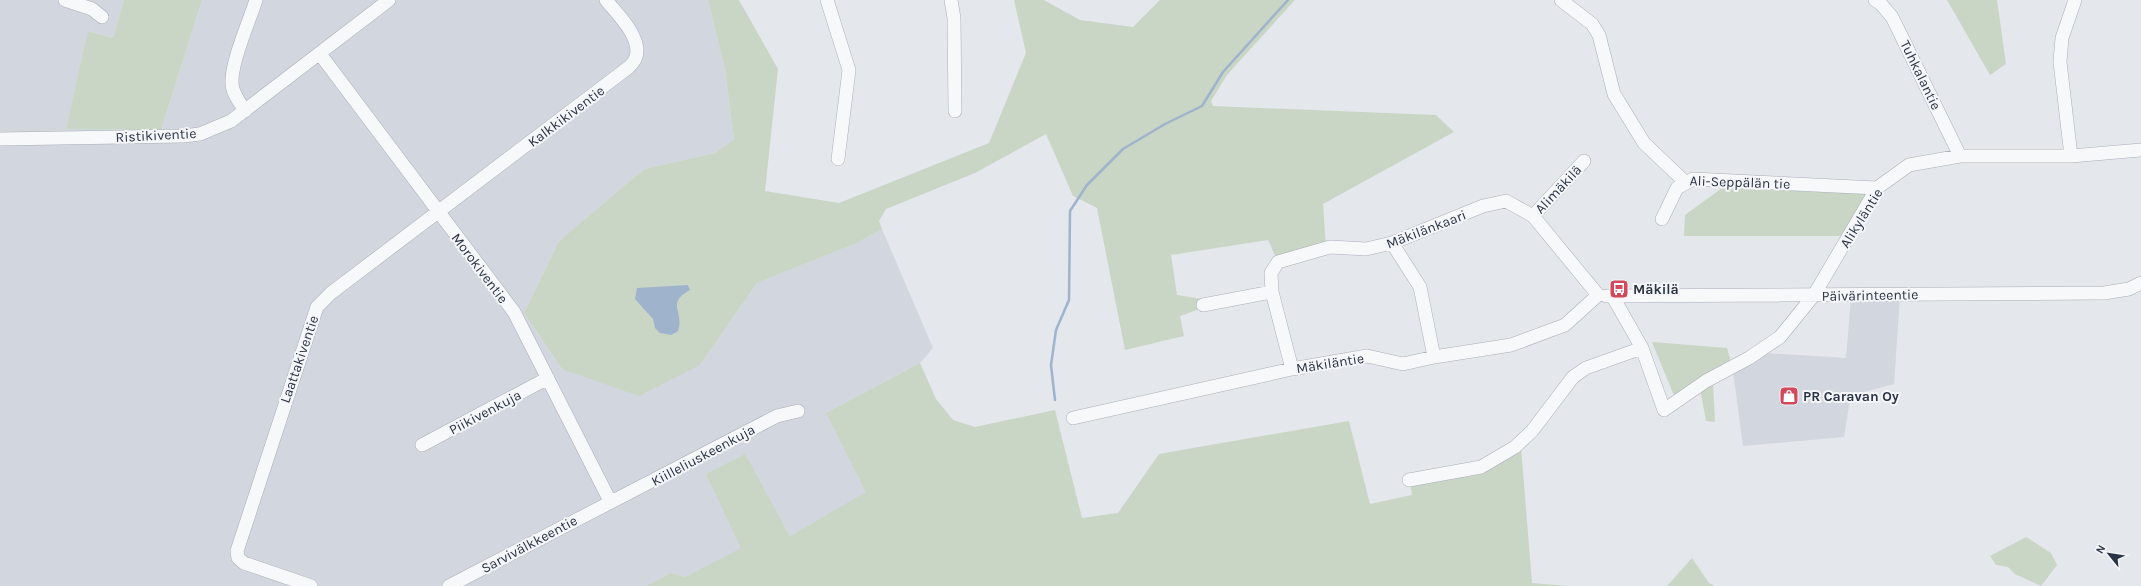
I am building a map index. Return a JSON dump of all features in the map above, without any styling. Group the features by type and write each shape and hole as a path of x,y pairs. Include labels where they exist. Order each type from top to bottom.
{"street":[{"path":"65,0 92,8 102,18"},
{"path":"245,111 235,95 232,84 233,69 256,0"},
{"name":"Ristikiventie","path":"0,139 184,136 200,134 219,127 245,111 389,0"},
{"name":"Kalkkikiventie","path":"438,212 630,67 636,57 636,42 606,0"},
{"path":"827,0 849,70 838,159"},
{"path":"951,0 954,18 955,111"},
{"name":"Ali-Seppälän tie","path":"1561,0 1592,24 1598,34 1614,94 1644,142 1685,182 1693,179 1744,180 1877,188"},
{"name":"Tuhkalantie","path":"1875,0 1881,4 1892,17 1960,156"},
{"path":"2071,156 2060,62 2062,38 2075,0"},
{"name":"Morokiventie","path":"320,54 514,312 610,501"},
{"name":"Alikyläntie","path":"1642,348 1664,410 1706,381 1749,358 1780,338 1814,296 1877,188 1909,165 1960,156 2071,156 2141,150"},
{"name":"Alimäkilä","path":"1533,216 1584,161"},
{"path":"1662,219 1677,188 1685,182"},
{"name":"Mäkilänkaari","path":"1292,369 1272,292 1271,273 1278,262 1330,247 1366,249 1392,244 1483,206 1506,201 1533,216 1598,295"},
{"name":"Laattakiventie","path":"311,586 244,563 238,558 237,546 317,307 331,293 438,212"},
{"path":"1392,244 1420,287 1434,357"},
{"name":"Päivärinteentie","path":"1598,295 1613,297 1814,296 1853,293 2104,293 2130,289 2141,283"},
{"path":"1203,305 1272,292"},
{"name":"Mäkiläntie","path":"1073,418 1292,369 1368,356 1403,364 1434,357 1511,345 1566,325 1598,295"},
{"path":"1409,480 1481,467 1515,447 1532,431 1573,377 1586,368 1642,348 1613,297"},
{"name":"Piikivenkuja","path":"422,445 548,378"},
{"name":"Kiilleliuskeenkuja","path":"610,501 629,494 777,416 798,411"},
{"name":"Sarvivälkkeentie","path":"449,586 610,501"}],"shaded area":[{"path":"0,0 124,0 113,38 89,31 66,129 161,130 202,0 708,0 725,69 734,139 715,153 644,169 559,241 524,313 562,369 700,365 757,283 857,243 882,229 933,348 920,363 826,413 867,492 790,536 784,525 706,473 742,548 685,577 671,573 646,586 0,586"},
{"path":"1851,297 1900,297 1894,384 1864,392 1850,399 1844,437 1743,446 1733,371 1766,353 1846,358"}],"green space":[{"path":"124,0 202,0 161,130 66,129 88,31 113,38"},
{"path":"708,0 739,0 778,69 765,191 839,203 989,143 1026,53 1014,0 1044,0 1080,20 1133,27 1160,0 1295,0 1227,75 1211,101 1213,106 1436,115 1454,132 1323,204 1326,248 1278,262 1268,240 1171,255 1177,295 1202,299 1203,308 1180,316 1184,336 1125,350 1097,208 1073,196 1046,134 975,173 886,209 879,221 882,229 857,243 757,283 700,365 639,396 562,369 524,313 559,241 644,169 715,153 734,139 725,69"},
{"path":"1947,0 1997,0 2006,64 1990,75"},
{"path":"1722,188 1867,194 1842,236 1684,236 1685,215"},
{"path":"1652,342 1727,348 1732,366 1713,382 1715,422 1706,421 1699,383 1675,398"},
{"path":"920,363 936,399 953,420 975,427 1055,410 1082,518 1118,513 1159,454 1349,421 1370,504 1412,495 1410,483 1521,447 1532,583 1568,586 646,586 671,573 685,577 741,548 706,474 745,454 790,536 866,492 826,413"},
{"path":"2026,537 2051,553 2057,565 2041,586 2015,574 2008,567 1996,565 1990,556"},
{"path":"1692,558 1709,583 1715,586 1667,586"}],"water":[{"path":"688,285 690,290 679,299 677,304 680,324 678,331 671,335 660,333 655,328 653,319 635,299 637,288"}],"waterway":[{"path":"1055,400 1051,365 1056,330 1069,300 1070,211 1087,185 1123,149 1165,124 1202,106 1223,72 1288,0"}],"place":[{"name":"Mäkilä","path":"1619,289"},
{"name":"PR Caravan Oy","path":"1789,396"}]}
